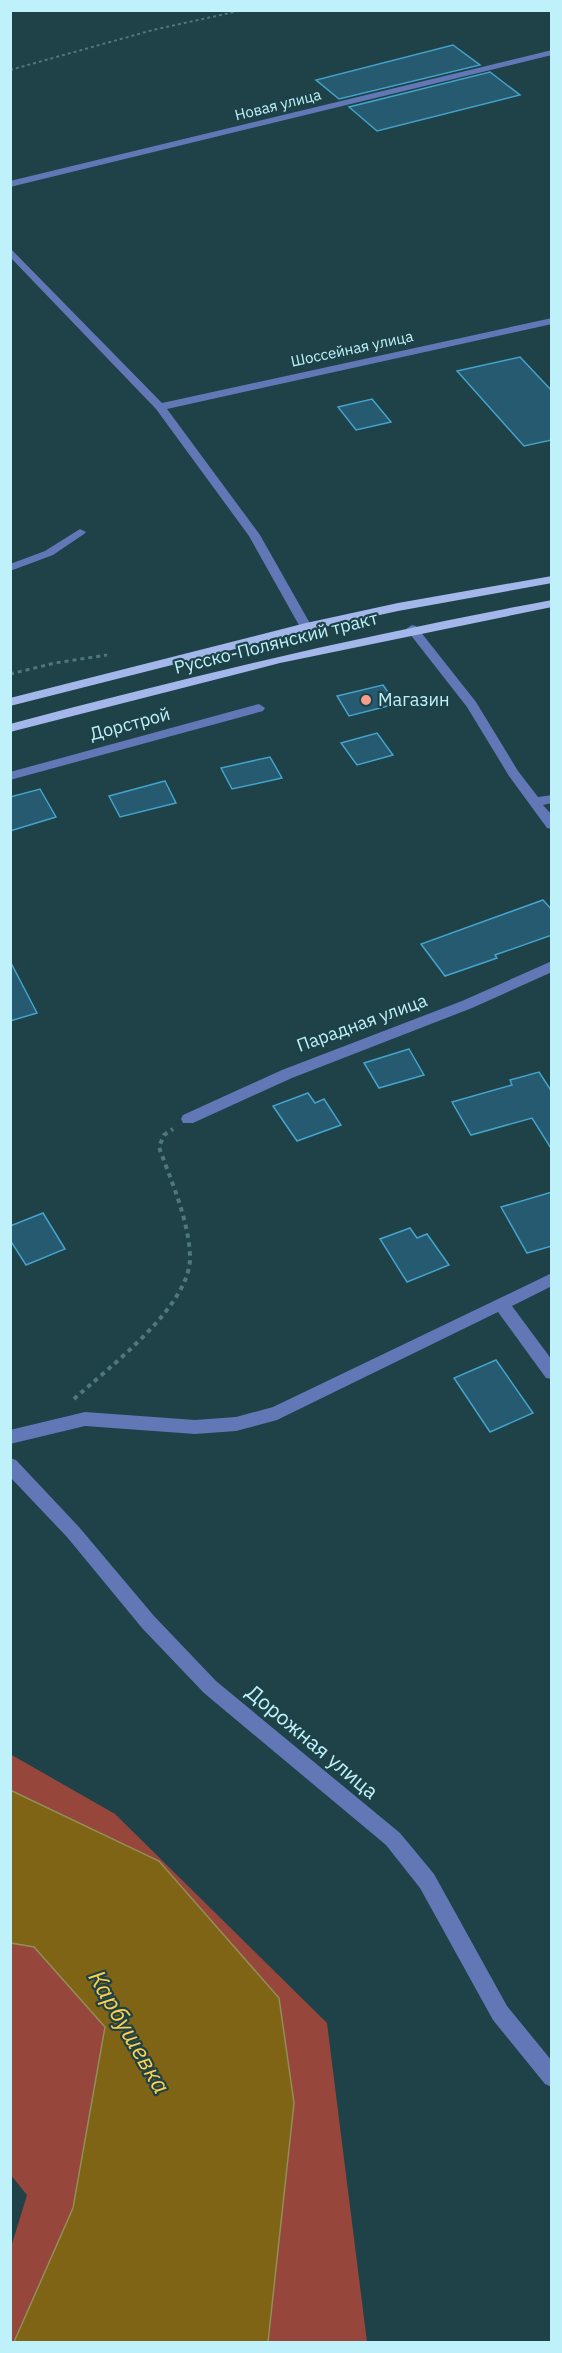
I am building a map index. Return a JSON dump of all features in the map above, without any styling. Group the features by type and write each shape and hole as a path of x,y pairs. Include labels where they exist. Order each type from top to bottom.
{"main road":[{"name":"Русско-Полянский тракт","path":"10,702 306,627 398,607 552,579"},
{"name":"Русско-Полянский тракт","path":"10,728 412,629 552,603"}],"street":[{"name":"Новая улица","path":"10,184 552,52"},
{"path":"10,250 160,407 254,535 306,627"},
{"name":"Шоссейная улица","path":"160,407 552,321"},
{"path":"10,568 49,553 80,532"},
{"path":"412,629 472,705 513,773 552,825"},
{"name":"Дорстрой","path":"10,776 259,708"},
{"path":"534,802 552,800"},
{"name":"Парадная улица","path":"188,1119 289,1071 459,1008 515,980 552,966"},
{"path":"10,1437 45,1426 85,1419 195,1427 236,1424 277,1413 552,1279"},
{"path":"502,1305 552,1373"},
{"name":"Дорожная улица","path":"10,1465 73,1532 148,1622 210,1687 393,1839 426,1881 500,2013 552,2077"}],"path":[{"path":"10,70 153,30 243,10"},
{"path":"10,674 55,663 107,655"},
{"path":"45,1426 170,1306 189,1268 186,1231 159,1148 164,1135 188,1119"}],"shaded area":[{"path":"10,1754 115,1814 327,2023 367,2342 11,2342 11,2247 27,2195 10,2174"}],"water":[{"name":"Карбушевка","path":"10,1790 159,1861 279,1998 294,2103 268,2342 14,2342 73,2208 105,2027 34,1947 11,1943"}],"building":[{"path":"453,45 480,65 339,99 316,80"},
{"path":"490,72 520,95 377,131 349,107"},
{"path":"520,357 552,391 552,440 524,446 457,371"},
{"path":"372,399 391,422 356,430 338,407"},
{"name":"Магазин","path":"383,685 396,704 349,716 337,696"},
{"path":"377,733 393,755 357,765 341,743"},
{"path":"270,757 282,778 232,789 221,768"},
{"path":"165,781 176,803 120,817 109,796"},
{"path":"40,789 56,817 10,831 10,797"},
{"path":"543,900 552,910 552,935 495,955 497,958 445,976 421,944"},
{"path":"10,961 37,1013 10,1021"},
{"path":"409,1049 424,1075 379,1088 364,1063"},
{"path":"539,1072 552,1092 552,1150 532,1118 471,1135 452,1102 512,1085 510,1080"},
{"path":"308,1093 315,1103 324,1099 341,1125 297,1141 273,1106"},
{"path":"552,1192 552,1246 527,1253 501,1207"},
{"path":"43,1213 65,1249 26,1265 10,1240 10,1226"},
{"path":"410,1228 417,1238 427,1234 449,1265 407,1282 380,1239"},
{"path":"496,1360 533,1413 490,1432 454,1378"}],"place":[{"name":"Магазин","path":"366,700"}]}
